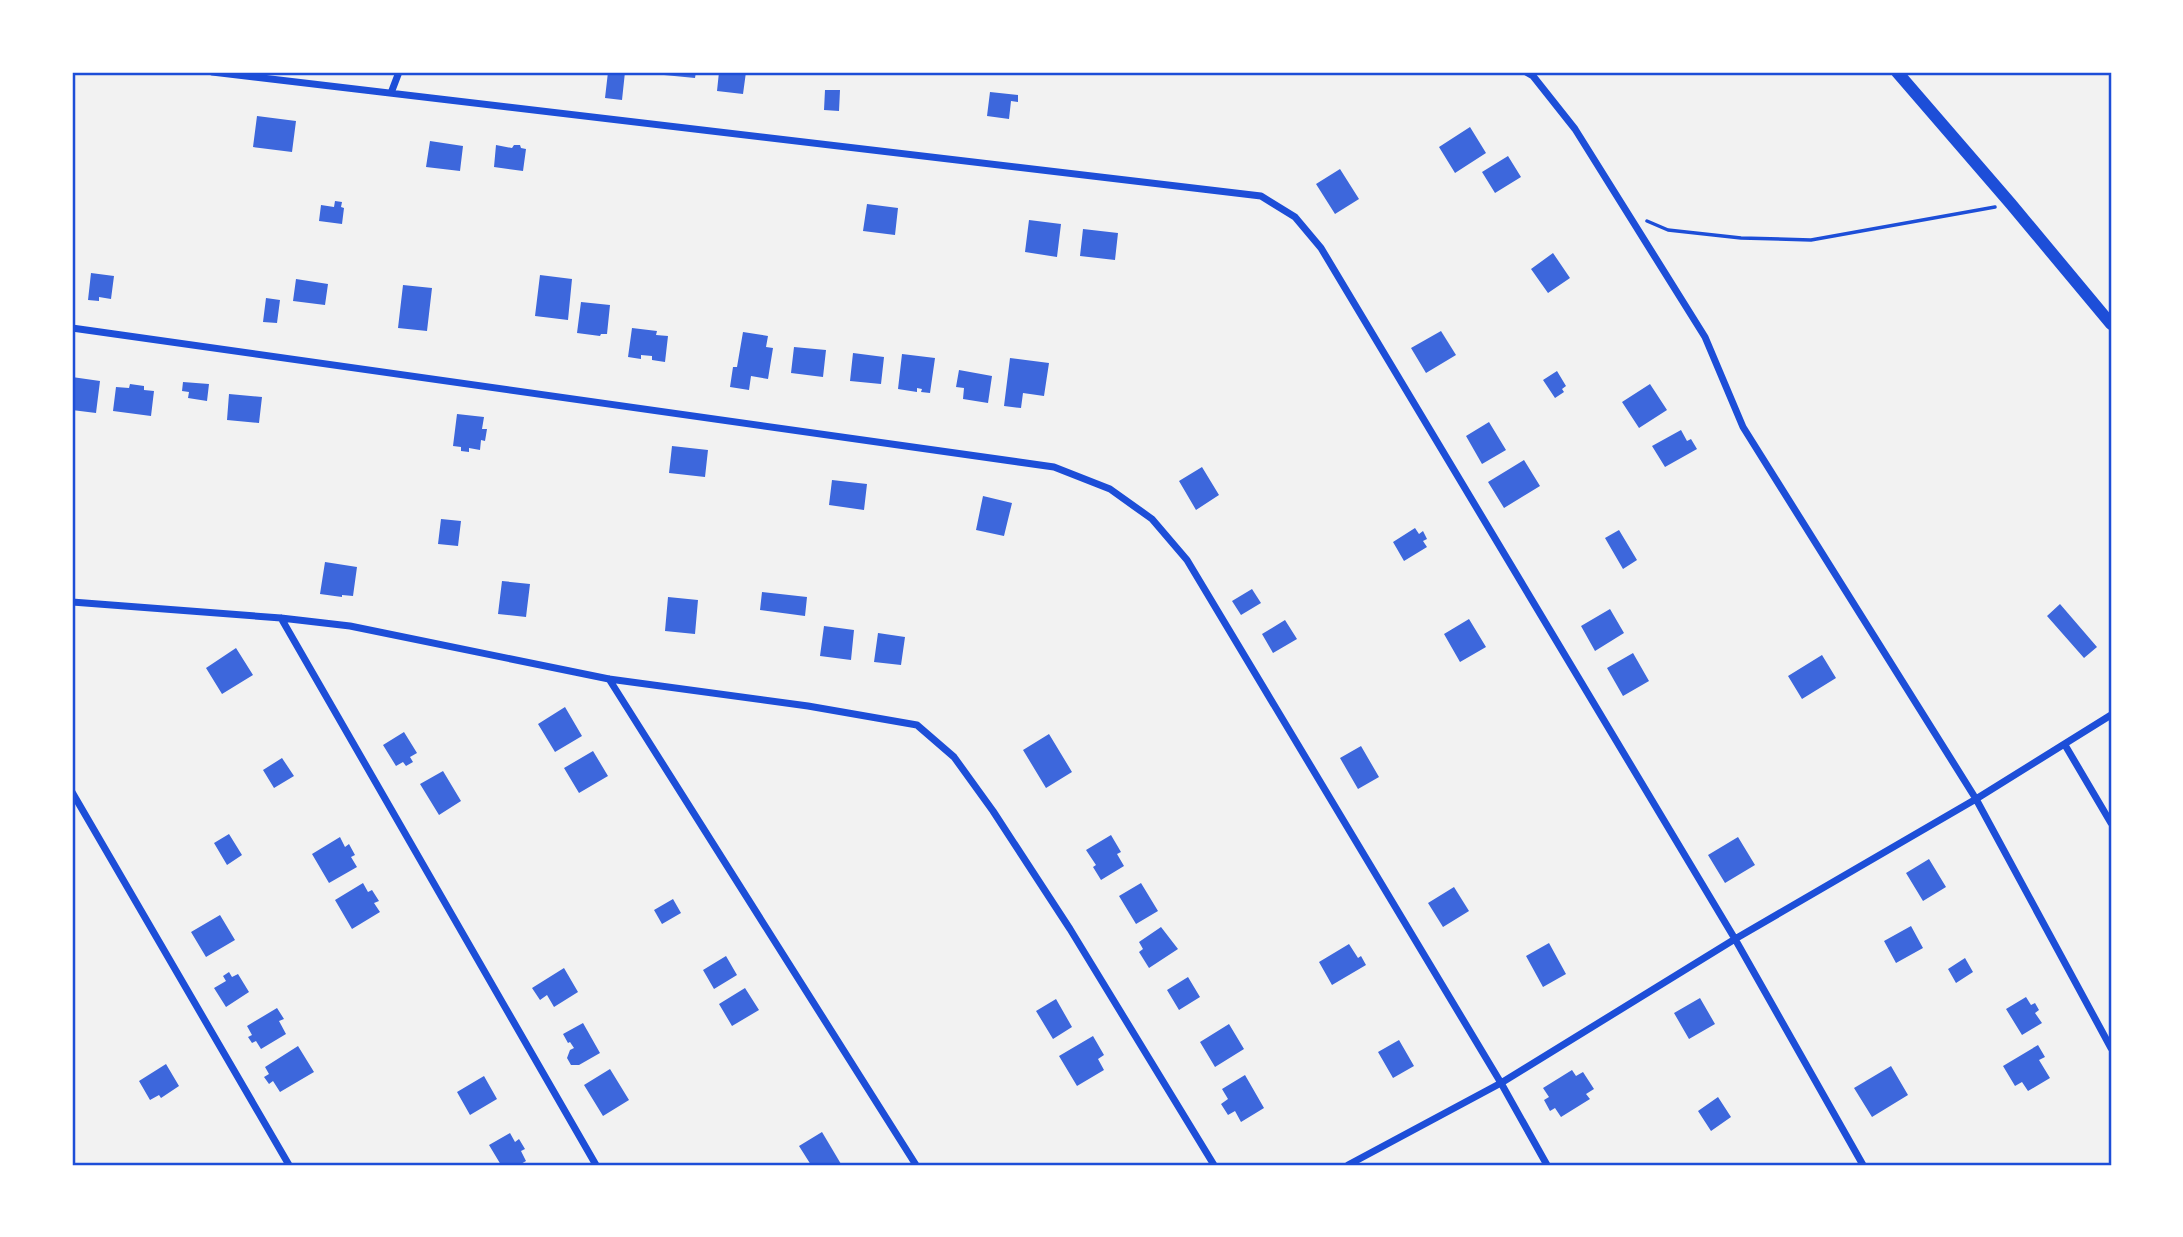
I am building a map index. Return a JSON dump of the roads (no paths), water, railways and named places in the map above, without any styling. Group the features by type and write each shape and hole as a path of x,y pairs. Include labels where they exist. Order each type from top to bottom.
{"main road":[{"path":"1897,72 2111,324"}],"street":[{"path":"212,72 1261,196 1295,216 1321,248 1735,939 1863,1165"},
{"path":"391,93 399,72"},
{"path":"1526,72 1533,76 1575,129 1705,337 1743,427 1976,799 2111,1048"},
{"path":"72,328 1054,467 1110,489 1152,519 1187,560 1501,1083 1547,1165"},
{"path":"72,602 350,626 609,679 808,706 917,725 954,757 993,811 1070,929 1214,1165"},
{"path":"281,618 596,1165"},
{"path":"609,679 915,1165"},
{"path":"1348,1165 1501,1083 1735,939 1976,799 2111,715"},
{"path":"2065,745 2111,822"},
{"path":"72,793 289,1165"}]}
